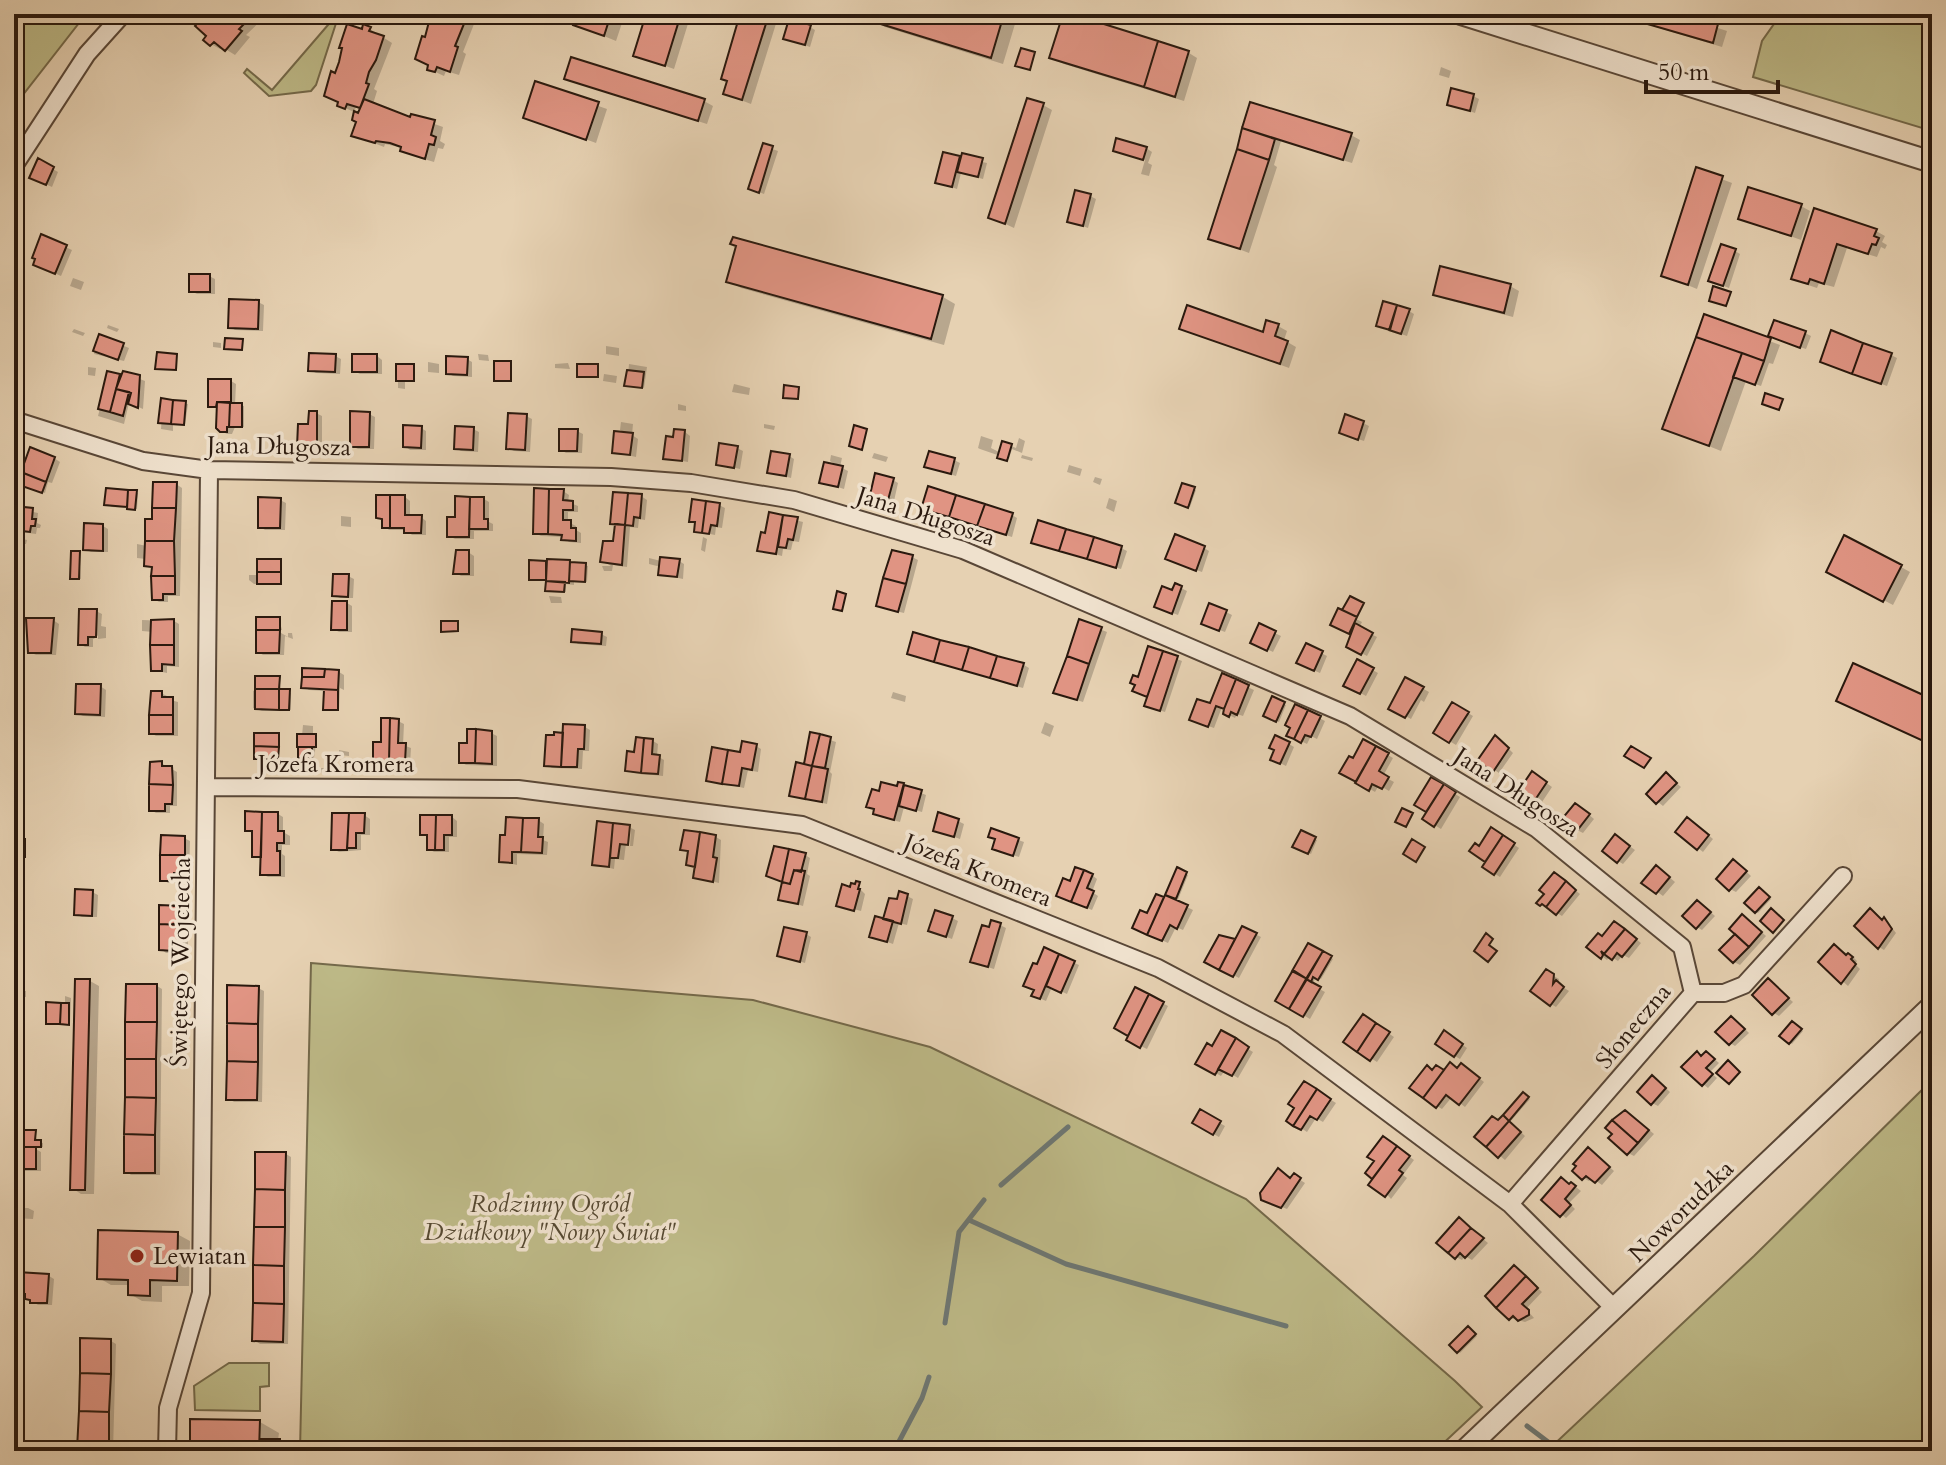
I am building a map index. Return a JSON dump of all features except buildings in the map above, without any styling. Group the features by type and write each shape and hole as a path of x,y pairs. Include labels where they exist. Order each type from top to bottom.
{"street":[{"path":"14,166 87,54 123,14"},
{"path":"1461,14 1932,162"},
{"name":"Jana Długosza","path":"14,420 143,461 209,470 611,477 691,483 794,500 963,550 1350,716 1537,829 1682,947 1693,993"},
{"name":"Świętego Wojciecha","path":"167,1451 168,1408 201,1293 209,470"},
{"name":"Józefa Kromera","path":"206,787 518,789 802,825 1158,968 1283,1034 1510,1204 1615,1309"},
{"name":"Słoneczna","path":"1510,1204 1693,993 1724,993 1744,985 1843,876"},
{"name":"Noworudzka","path":"1464,1451 1932,1006"}],"green space":[{"path":"14,14 86,14 22,96 14,98"},
{"path":"330,14 339,14 316,85 311,91 269,96 244,73 247,69 272,90 334,18"},
{"path":"1781,14 1932,14 1932,131 1753,77 1762,41"},
{"name":"Rodzinny Ogród Działkowy \"Nowy Świat\"","path":"311,963 753,1000 930,1047 1246,1199 1482,1407 1435,1451 300,1451"},
{"path":"1932,1080 1932,1451 1547,1451 1754,1256"},
{"path":"229,1363 269,1363 269,1386 260,1387 260,1411 195,1410 194,1386"}],"waterway":[{"path":"1001,1185 1068,1127"},
{"path":"945,1323 959,1232 984,1200"},
{"path":"969,1220 1066,1264 1286,1326"},
{"path":"894,1451 922,1398 929,1377"},
{"path":"1527,1426 1560,1451"}],"place":[{"name":"Lewiatan","path":"137,1256"}]}
